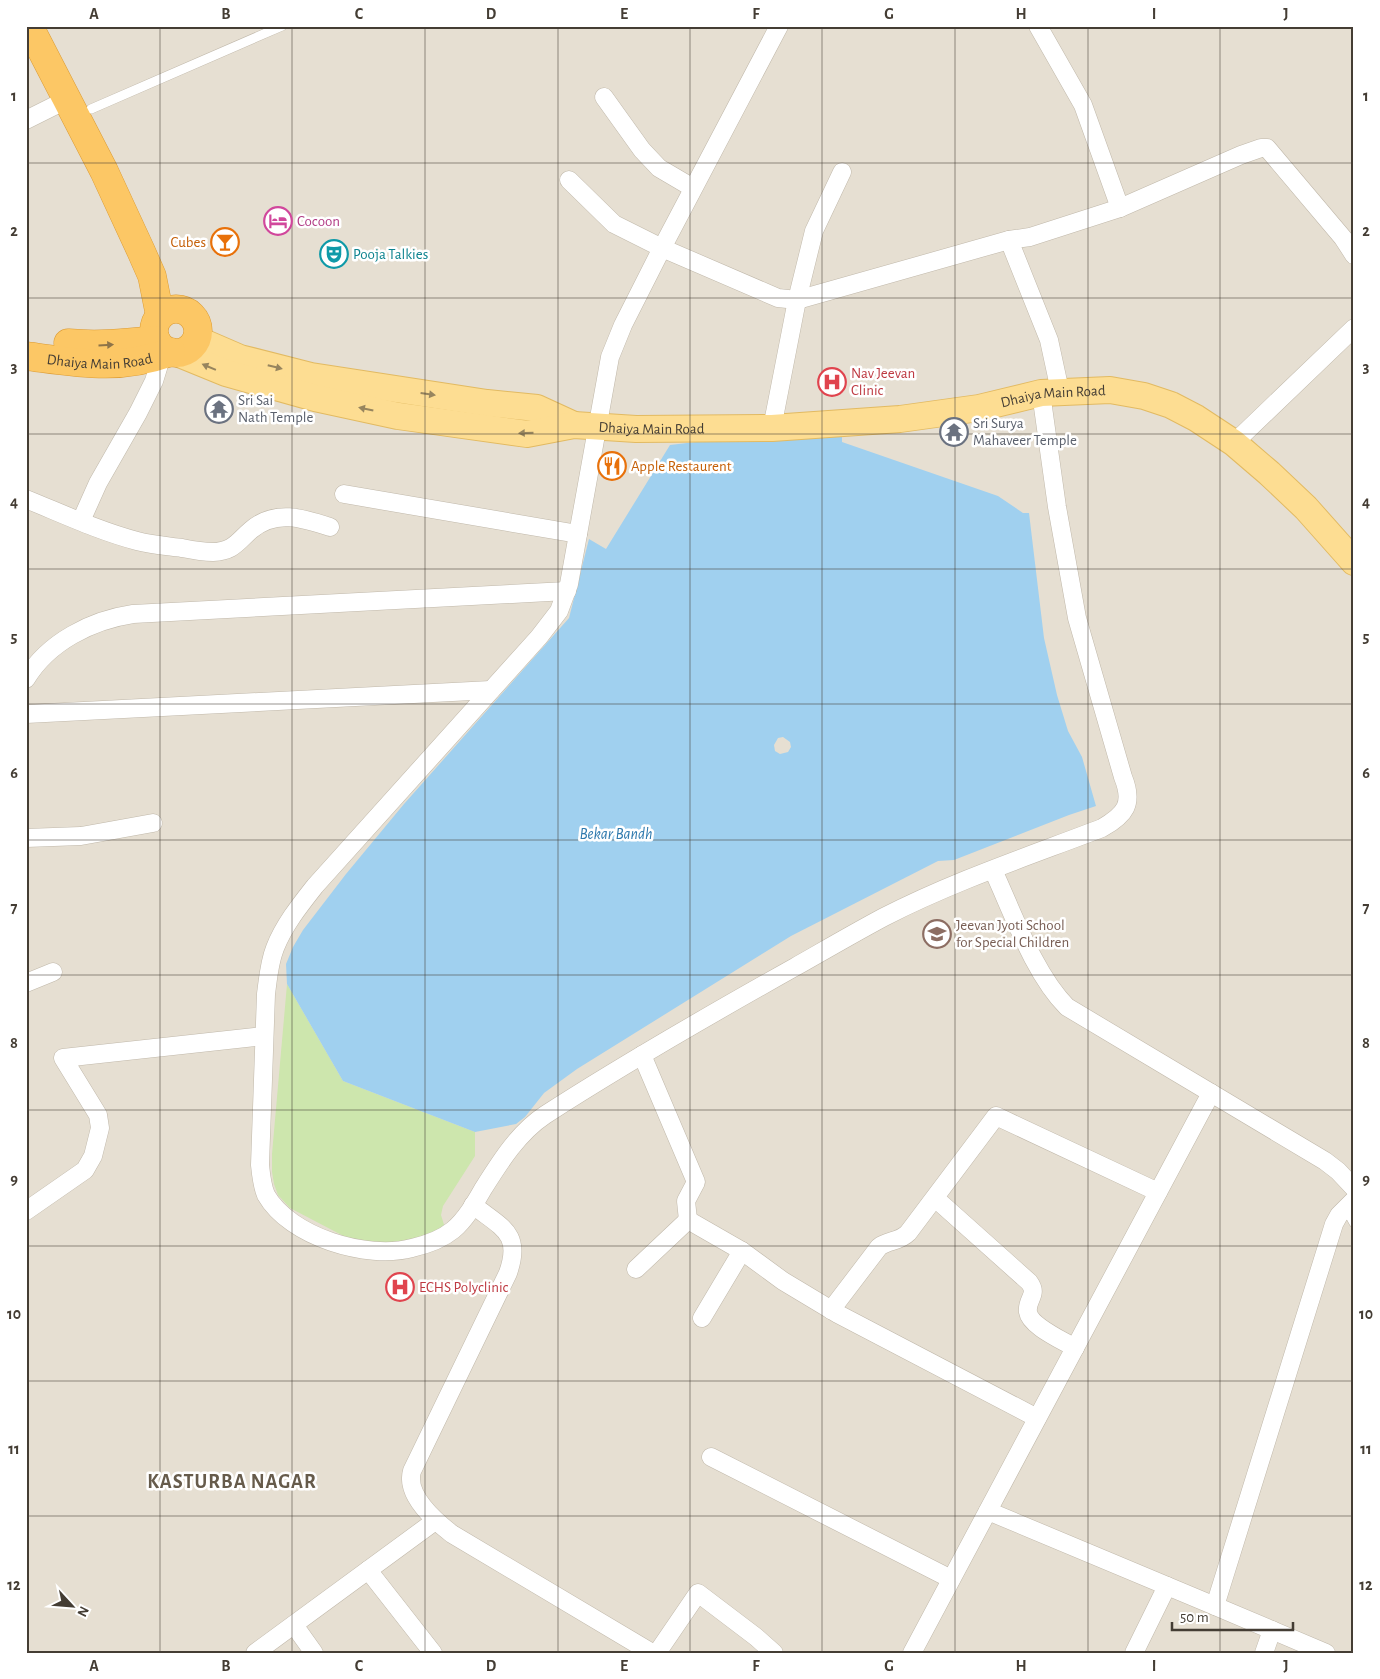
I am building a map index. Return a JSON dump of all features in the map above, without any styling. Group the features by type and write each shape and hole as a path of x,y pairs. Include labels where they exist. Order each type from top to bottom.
{"highway":[{"path":"29,26 79,104"},
{"path":"48,26 104,171 152,276 171,338"},
{"name":"Dhaiya Main Road","path":"26,339 92,346 171,338"},
{"name":"Dhaiya Main Road","path":"26,356 105,364 130,363 171,338"}],"main road":[{"name":"Dhaiya Main Road","path":"171,338 312,376 487,403 537,408 586,426 668,429 772,428 900,419 979,408 1050,392 1110,390 1144,396 1171,405 1196,418 1234,443 1270,473 1306,508 1354,562"}],"street":[{"path":"779,26 662,248 623,325 610,357 586,426 575,558 567,591 559,611 491,690 315,886 285,927 274,948 266,994 260,1165 265,1193 273,1204 296,1225 318,1236 366,1250 398,1251 444,1236 462,1222 500,1162 518,1140 542,1117 682,1030 884,917 964,881 1102,828 1116,820 1123,813 1128,801 1129,790 1123,777 1076,618 1057,507 1049,340 1010,240"},
{"path":"1038,26 1083,105 1120,208"},
{"path":"604,97 642,150 659,168 693,188"},
{"path":"26,120 79,104"},
{"path":"569,180 614,224 662,248 778,298 797,300 1010,240 1030,237 1120,208 1241,155 1261,148 1267,148 1343,238 1354,255"},
{"path":"772,428 797,300 814,230 842,172"},
{"path":"1234,443 1354,328"},
{"path":"81,521 98,483 138,413 171,338"},
{"path":"344,494 578,534"},
{"path":"26,499 116,535 158,545 211,552 227,550 268,518 282,516 302,518 330,527"},
{"path":"26,679 45,657 62,642 96,622 113,617 153,613 567,591"},
{"path":"26,714 491,690"},
{"path":"26,838 81,836 153,823"},
{"path":"993,870 1036,964 1056,995 1067,1007 1325,1161 1338,1171 1354,1188"},
{"path":"26,982 53,972"},
{"path":"26,1211 85,1170 93,1156 100,1128 98,1115 63,1058 264,1036"},
{"path":"642,1055 696,1182 686,1202 688,1220"},
{"path":"912,1653 1210,1093"},
{"path":"831,1310 874,1253 884,1243 904,1238 996,1116 1158,1192"},
{"path":"935,1198 1029,1282 1033,1287 1034,1293 1028,1307 1028,1313 1036,1324 1075,1348"},
{"path":"474,1205 507,1232 513,1244 513,1258 508,1273 412,1471 409,1479 411,1487 435,1521 452,1534 652,1653"},
{"path":"1215,1606 1334,1224 1351,1210"},
{"path":"688,1220 742,1251 783,1281 831,1310 1037,1418"},
{"path":"636,1269 688,1220"},
{"path":"702,1318 742,1251"},
{"path":"711,1457 951,1579"},
{"path":"988,1511 1326,1653"},
{"path":"256,1653 435,1521"},
{"path":"368,1570 434,1653"},
{"path":"1134,1653 1167,1586"},
{"path":"657,1653 698,1593 774,1653"},
{"path":"294,1625 314,1653"},
{"path":"1264,1653 1272,1630"}],"lane":[{"path":"79,104 282,26"}],"shaded area":[{"path":"26,26 1354,26 1354,1653 26,1653"}],"green space":[{"path":"287,984 343,1081 475,1132 475,1156 443,1206 441,1215 445,1228 427,1236 396,1245 355,1242 290,1208 278,1195 272,1172 272,1154"}],"water":[{"name":"Bekar Bandh","path":"781,432 842,434 842,442 998,496 1023,513 1029,513 1044,638 1057,695 1068,731 1082,757 1096,806 954,860 938,861 791,936 577,1069 544,1093 525,1117 516,1124 475,1132 343,1081 287,984 286,964 293,947 303,930 346,874 404,804 569,618 589,539 606,549 670,445","holes":["783,737 790,742 791,747 788,752 780,754 775,751 774,745 778,738"]}],"place":[{"name":"Cocoon","path":"278,221"},
{"name":"Cubes","path":"225,242"},
{"name":"Pooja Talkies","path":"334,254"},
{"name":"Nav Jeevan Clinic","path":"832,382"},
{"name":"Sri Sai Nath Temple","path":"219,409"},
{"name":"Sri Surya Mahaveer Temple","path":"954,432"},
{"name":"Apple Restaurent","path":"612,466"},
{"name":"Jeevan Jyoti School for Special Children","path":"937,934"},
{"name":"ECHS Polyclinic","path":"400,1287"}],"district":[{"name":"KASTURBA NAGAR","path":"232,1482"}]}
